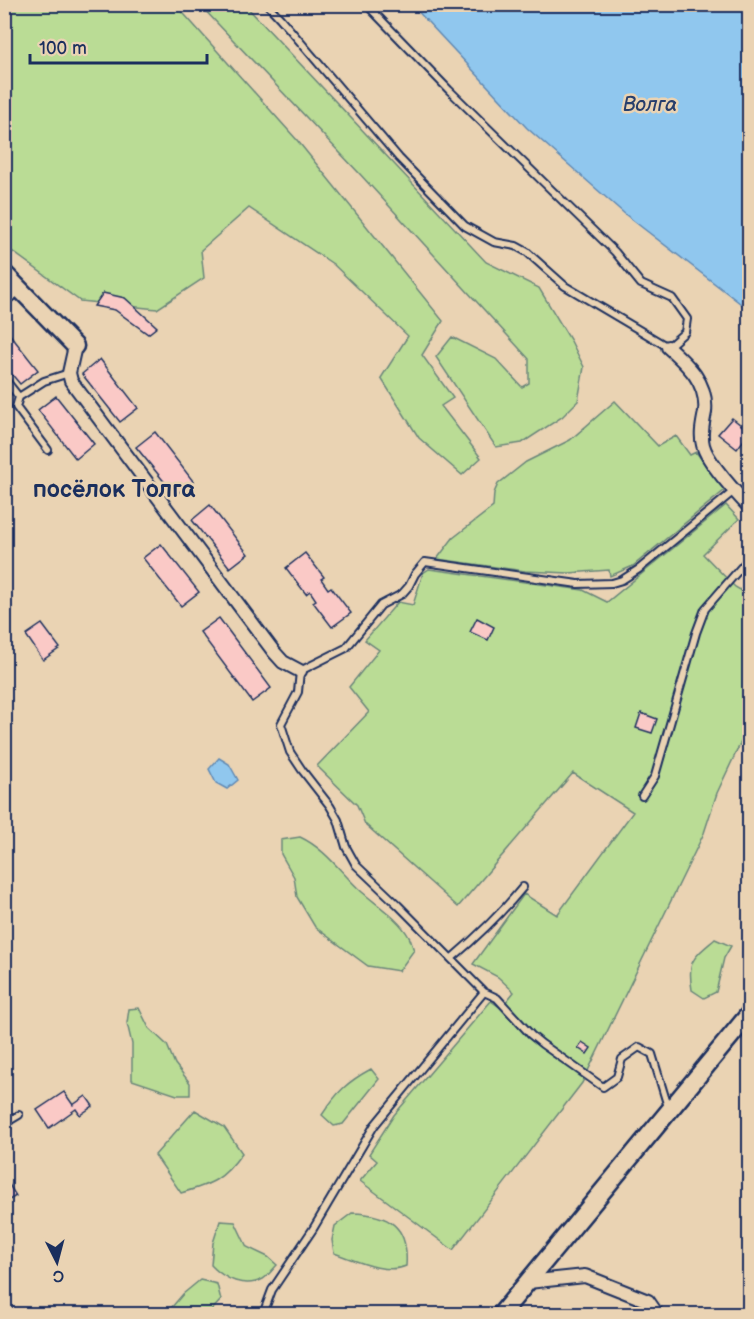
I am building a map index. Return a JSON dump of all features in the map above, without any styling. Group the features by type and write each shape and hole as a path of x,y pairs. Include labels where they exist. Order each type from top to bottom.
{"street":[{"path":"4,273 75,346 69,373 71,381 274,652 283,662 300,671"},
{"path":"668,347 691,368 705,395 702,432 705,452 734,491 750,508"},
{"path":"501,1314 750,1014"},
{"path":"528,1282 585,1276 648,1301 657,1314"}],"lane":[{"path":"267,4 399,158 465,226 494,242 516,246 527,252 565,286 668,347 685,332 687,319 672,298 641,284 615,252 449,90 366,4"},
{"path":"4,302 21,290"},
{"path":"48,450 16,406 19,397 44,381 69,373"},
{"path":"4,378 19,397"},
{"path":"669,1111 652,1054 639,1047 622,1059 617,1077 603,1087 531,1035 496,998 484,992 356,865 346,847 338,820 290,752 281,724 298,692 300,671 346,648 381,605 402,594 425,562 565,584 612,583 622,580 639,569 734,491"},
{"path":"642,796 655,776 705,609 750,557"},
{"path":"452,958 482,933 522,887"},
{"path":"263,1314 272,1290 313,1229 374,1126 484,992"},
{"path":"4,1124 20,1115"}],"green space":[{"path":"5,5 176,5 297,140 443,321 422,355 453,398 441,406 481,458 462,475 419,438 381,378 408,336 333,264 249,208 201,250 204,278 157,309 80,301 5,246"},
{"path":"200,5 245,5 486,262 539,288 584,367 578,401 562,417 522,443 496,447 436,357 452,337 496,359 522,387 529,383 529,359 359,173"},
{"path":"615,401 658,446 676,436 690,455 696,452 725,490 633,566 610,576 609,570 569,573 525,571 437,559 453,538 493,507 494,493 498,484 526,462 570,440"},
{"path":"726,505 739,519 703,554 735,587 749,595 749,725 717,793 704,833 582,1083 453,1250 360,1181 377,1161 369,1154 394,1115 491,1001 501,1008 514,992 498,977 473,964 524,894 557,915 633,812 573,773 458,907 365,824 357,805 317,766 369,712 349,687 379,650 365,640 398,602 413,605 423,573 429,569 583,590 607,602"},
{"path":"300,837 326,855 362,892 405,930 414,950 399,971 368,966 315,927 297,897 294,877 281,854 281,840"},
{"path":"715,939 731,946 724,958 716,992 704,998 692,990 691,966 693,960"},
{"path":"139,1008 149,1028 167,1045 175,1064 190,1083 190,1095 177,1095 132,1080 132,1044 127,1023 129,1009"},
{"path":"371,1069 379,1079 343,1124 334,1126 322,1115 343,1088"},
{"path":"195,1110 224,1127 242,1153 216,1180 181,1193 155,1155"},
{"path":"352,1213 376,1216 394,1225 404,1241 406,1266 380,1268 334,1253 332,1240 335,1226"},
{"path":"220,1221 235,1222 247,1247 268,1257 277,1265 265,1278 256,1282 242,1283 228,1278 211,1265 213,1243"},
{"path":"200,1280 217,1284 221,1300 209,1313 166,1314 183,1294"}],"water":[{"name":"Волга","path":"412,5 749,5 749,310 626,215 527,128"},
{"path":"219,758 229,764 238,780 227,789 216,783 209,769"}],"building":[{"path":"103,293 125,298 157,327 148,334 115,310 94,306"},
{"path":"4,327 38,370 20,384 4,365"},
{"path":"100,359 138,408 120,422 82,374"},
{"path":"56,396 94,444 76,459 38,410"},
{"path":"732,418 750,432 737,449 718,434"},
{"path":"155,432 193,481 175,495 136,447"},
{"path":"210,505 248,554 230,568 192,520"},
{"path":"161,544 199,592 181,606 143,558"},
{"path":"305,553 324,577 321,579 328,589 331,587 351,613 332,627 313,602 316,600 310,591 306,594 286,568"},
{"path":"219,618 271,688 252,702 200,632"},
{"path":"477,618 494,627 488,640 470,632"},
{"path":"42,624 60,648 43,660 26,635"},
{"path":"641,713 657,719 652,733 636,728"},
{"path":"582,1042 591,1048 587,1054 578,1048"},
{"path":"64,1092 73,1105 86,1096 93,1106 80,1115 76,1109 49,1128 37,1110"},
{"path":"8,1183 16,1196 4,1203 4,1185"}],"district":[{"name":"посёлок Толга","path":"114,489"}]}
